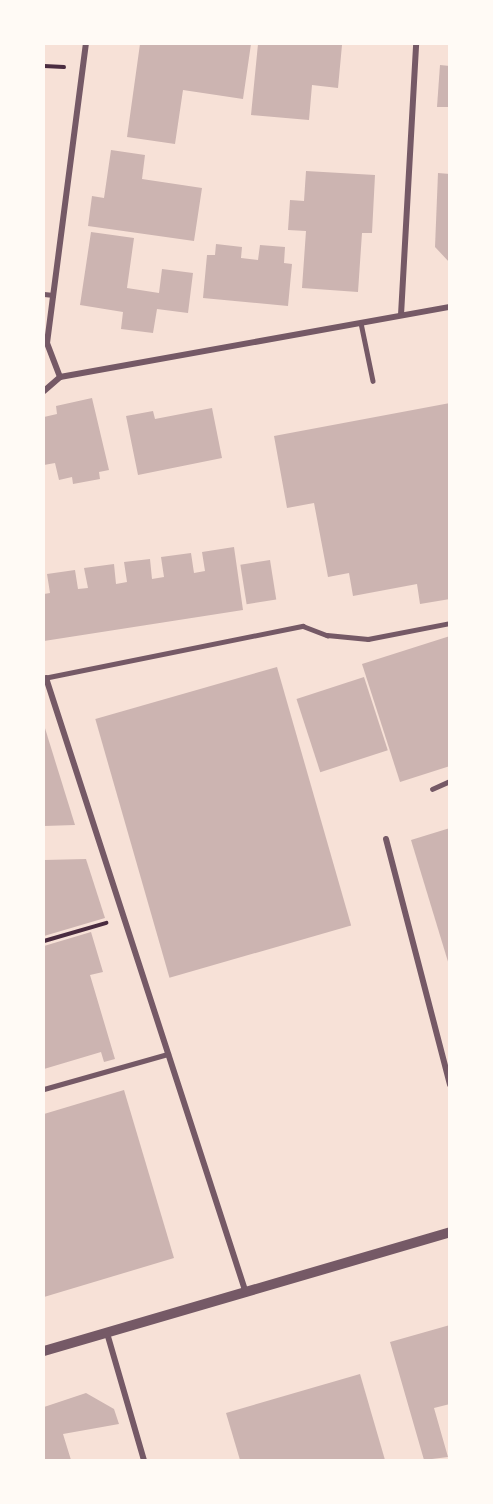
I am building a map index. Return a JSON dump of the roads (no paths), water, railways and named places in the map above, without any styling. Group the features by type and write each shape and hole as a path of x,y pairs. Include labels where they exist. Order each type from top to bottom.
{"street":[{"path":"60,377 47,343 86,44"},
{"path":"401,315 416,44"},
{"path":"44,391 60,377 450,307"},
{"path":"45,678 246,1293"},
{"path":"386,839 450,1085"},
{"path":"44,1351 450,1232"},
{"path":"107,1333 144,1461"}],"lane":[{"path":"44,294 53,295"},
{"path":"361,323 373,381"},
{"path":"45,678 303,626 327,635 368,639 450,623"},
{"path":"432,789 450,781"},
{"path":"44,1089 168,1054"}]}
